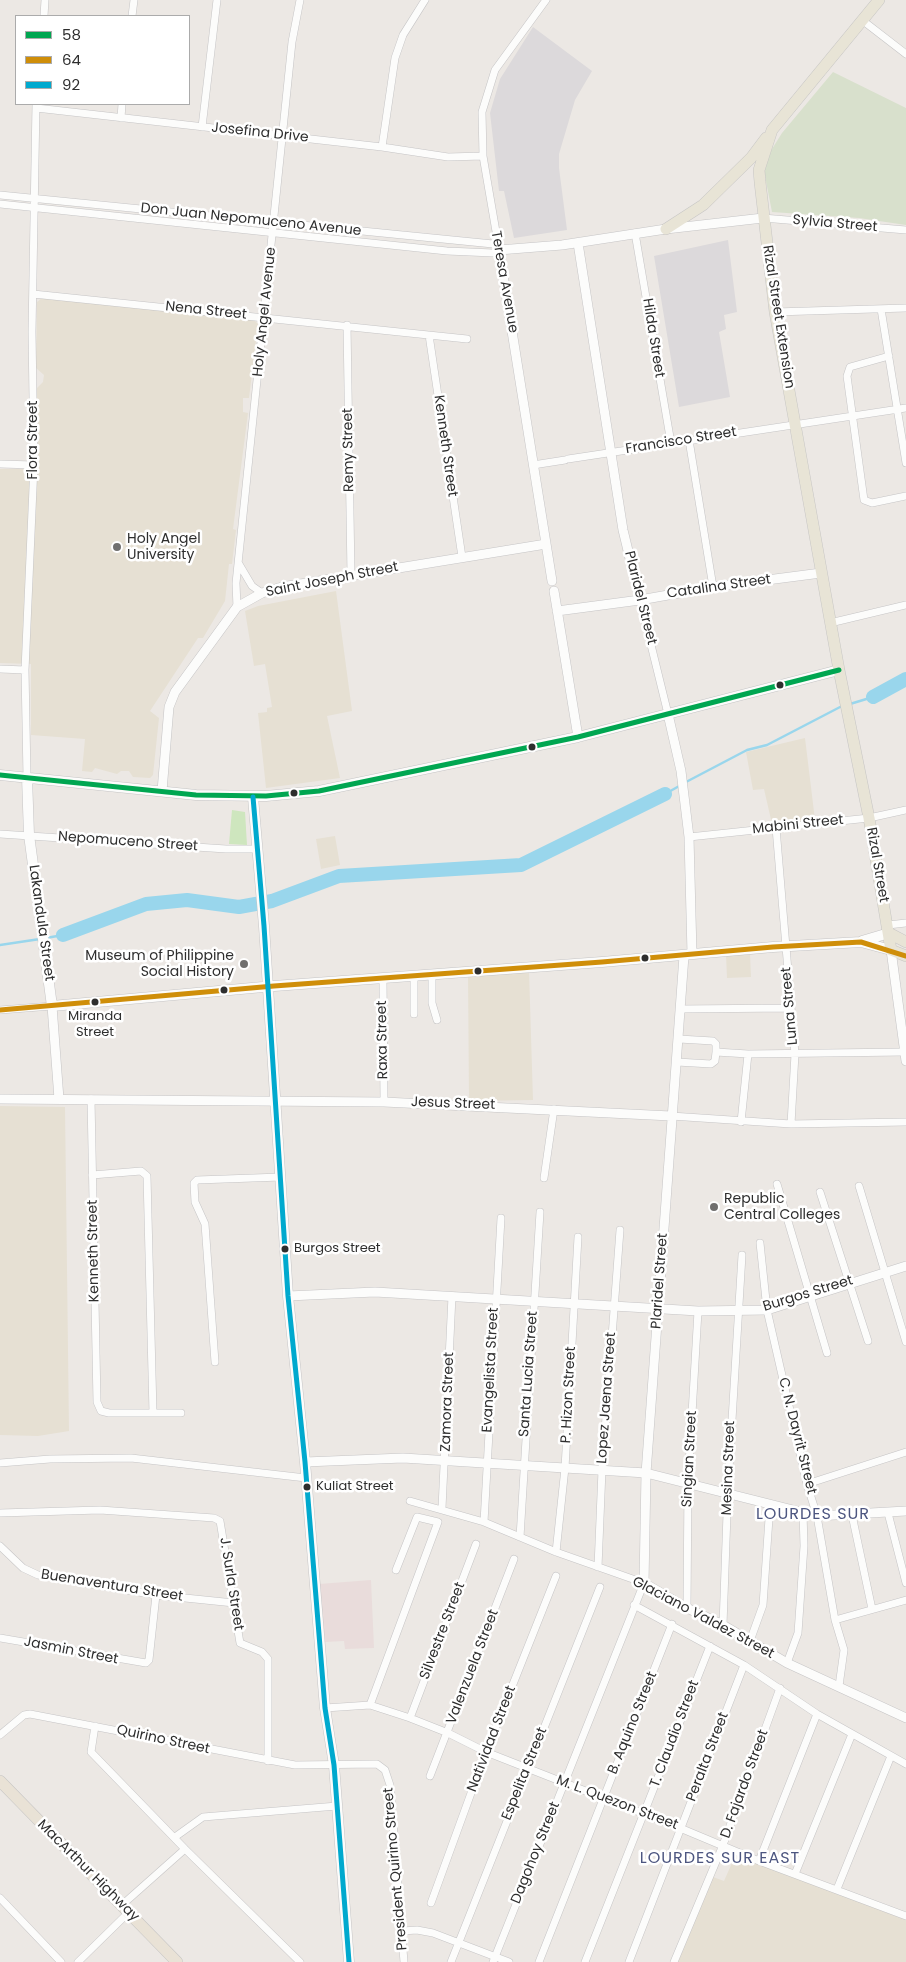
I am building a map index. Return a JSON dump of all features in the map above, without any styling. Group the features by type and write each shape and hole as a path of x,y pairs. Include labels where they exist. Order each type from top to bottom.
{"highway":[{"name":"MacArthur Highway","path":"0,1781 177,1962"}],"main road":[{"name":"Rizal Street Extension","path":"839,670 775,312 759,170 772,130 879,0"},
{"path":"666,229 703,205 751,158 772,130"},
{"path":"0,775 196,795 253,797 319,792 578,737 839,670"},
{"name":"Rizal Street","path":"839,670 869,818 891,950"},
{"name":"Lakandula Street","path":"27,777 29,835 47,956 52,1006"},
{"path":"253,797 264,926 288,1296 306,1462 325,1708 334,1765 349,1962"},
{"path":"861,942 889,929 906,942"},
{"path":"52,1006 267,986 414,977 861,942 906,956"}],"street":[{"path":"44,15 45,0"},
{"path":"132,15 134,0"},
{"path":"202,127 217,0"},
{"name":"Holy Angel Avenue","path":"237,607 236,582 292,42 300,0"},
{"path":"382,147 395,58 403,35 425,0"},
{"name":"Teresa Avenue","path":"546,0 495,70 482,112 484,156 578,737"},
{"path":"862,20 906,54"},
{"path":"121,118 122,105"},
{"name":"Josefina Drive","path":"36,106 121,118 448,156 484,156"},
{"name":"Flora Street","path":"27,777 25,670 34,465 32,369 33,198 36,106"},
{"name":"Don Juan Nepomuceno Avenue","path":"0,195 492,244 500,249"},
{"name":"Don Juan Nepomuceno Avenue","path":"0,204 387,245 493,253 500,249 527,249 578,243 635,233 763,218"},
{"path":"157,220 158,210"},
{"name":"Sylvia Street","path":"763,218 906,230"},
{"name":"Hilda Street","path":"635,233 670,443"},
{"path":"387,245 388,234"},
{"name":"Plaridel Street","path":"578,243 623,530 681,771 689,837 688,955 680,1009 679,1039 671,1116 646,1473 644,1583 634,1605"},
{"name":"Nena Street","path":"33,294 264,316 467,339"},
{"path":"775,312 906,308"},
{"path":"882,309 906,463"},
{"name":"Remy Street","path":"347,325 351,575"},
{"name":"Kenneth Street","path":"429,335 462,557"},
{"path":"889,356 847,370 862,496 866,502 906,496"},
{"name":"Francisco Street","path":"533,465 906,408"},
{"path":"689,440 713,587"},
{"path":"0,464 34,465"},
{"name":"Saint Joseph Street","path":"162,791 169,707 175,692 237,607 262,592 351,575 546,544"},
{"path":"239,564 252,586 262,592"},
{"name":"Catalina Street","path":"557,611 640,600 713,587 821,573"},
{"path":"830,623 906,605"},
{"path":"0,669 25,670"},
{"name":"Mabini Street","path":"689,837 869,818 906,810"},
{"name":"Luna Street","path":"776,828 794,1054 790,1124"},
{"name":"Nepomuceno Street","path":"0,834 176,846 256,849"},
{"path":"889,929 906,922"},
{"name":"Rizal Street","path":"891,950 906,1057"},
{"path":"432,975 432,1003 437,1020"},
{"path":"414,977 414,1014"},
{"name":"Raxa Street","path":"383,978 384,1102"},
{"path":"0,1010 52,1006"},
{"name":"Lakandula Street","path":"52,1006 59,1099"},
{"path":"680,1009 791,1008"},
{"path":"677,1062 712,1064 715,1061 716,1052 716,1044 713,1041 679,1039"},
{"path":"716,1052 906,1057"},
{"path":"741,1122 748,1054"},
{"name":"Jesus Street","path":"0,1099 384,1102 554,1109 790,1124 906,1122"},
{"name":"Kenneth Street","path":"91,1099 97,1402 101,1411 105,1412 153,1414"},
{"path":"544,1178 554,1109"},
{"path":"92,1175 140,1171 147,1176 153,1414 181,1413"},
{"path":"215,1362 205,1224 195,1202 194,1183 197,1180 281,1177"},
{"path":"778,1184 827,1353"},
{"path":"859,1186 906,1342"},
{"path":"820,1192 868,1341"},
{"name":"Santa Lucia Street","path":"520,1537 540,1212"},
{"name":"Evangelista Street","path":"484,1522 495,1298 501,1218"},
{"name":"Lopez Jaena Street","path":"598,1567 602,1470 620,1230"},
{"name":"P. Hizon Street","path":"556,1552 565,1468 578,1237"},
{"name":"C. N. Dayrit Street","path":"760,1243 767,1310 807,1484 817,1516 835,1620 844,1650 839,1686"},
{"name":"Mesina Street","path":"723,1625 737,1310 742,1255"},
{"name":"Burgos Street","path":"288,1296 375,1292 698,1311 767,1310 884,1271 906,1266"},
{"name":"Zamora Street","path":"442,1508 446,1460 452,1296"},
{"name":"Singian Street","path":"687,1608 688,1482 698,1311"},
{"path":"807,1484 905,1452 906,1460"},
{"path":"0,1463 50,1459 131,1458 306,1478"},
{"path":"306,1462 364,1458 446,1460 646,1473 729,1492 817,1516 906,1512"},
{"name":"Glaciano Valdez Street","path":"410,1501 442,1508 484,1522 556,1552 644,1583 687,1608 723,1625 787,1664 906,1718"},
{"path":"750,1641 763,1604 770,1504"},
{"name":"J. Surla Street","path":"0,1513 100,1510 217,1519 222,1526 240,1644 262,1652 268,1659 268,1761"},
{"path":"787,1664 798,1633 804,1546 803,1512"},
{"path":"888,1513 906,1582"},
{"path":"852,1515 872,1609"},
{"path":"370,1705 438,1522 417,1517 396,1570"},
{"name":"Silvestre Street","path":"410,1718 476,1544"},
{"name":"Buenaventura Street","path":"0,1546 23,1568 38,1575 156,1595 234,1603"},
{"name":"Valenzuela Street","path":"430,1776 514,1558"},
{"name":"Natividad Street","path":"431,1903 486,1752 556,1576"},
{"name":"Espelita Street","path":"450,1962 600,1587"},
{"name":"Jasmin Street","path":"0,1638 146,1664 149,1660 156,1595"},
{"path":"835,1620 906,1600"},
{"path":"634,1605 672,1624 744,1665 817,1714 906,1764"},
{"name":"Dagohoy Street","path":"494,1959 634,1605"},
{"name":"B. Aquino Street","path":"539,1962 672,1624"},
{"name":"T. Claudio Street","path":"585,1962 710,1646"},
{"name":"Peralta Street","path":"629,1962 744,1665"},
{"name":"D. Fajardo Street","path":"674,1962 722,1845 780,1688"},
{"name":"M. L. Quezon Street","path":"325,1708 370,1705 410,1718 448,1733 486,1752 759,1861 906,1916"},
{"name":"Quirino Street","path":"0,1735 24,1715 30,1714 268,1761 295,1765 334,1765"},
{"path":"759,1861 817,1714"},
{"path":"95,1726 92,1752 185,1849 300,1962"},
{"path":"795,1874 852,1734"},
{"path":"837,1890 891,1756"},
{"name":"President Quirino Street","path":"334,1765 377,1764 385,1770 390,1785 404,1962"},
{"path":"175,1837 203,1817 337,1806"},
{"path":"78,1962 126,1908 185,1849"},
{"path":"0,1898 61,1962"},
{"path":"402,1931 424,1931 458,1942 494,1959 509,1962"}],"shaded area":[{"path":"533,27 592,71 575,100 559,154 567,230 514,238 504,191 499,191 490,113 500,79"},
{"path":"728,240 737,312 724,315 726,329 719,332 730,397 679,407 654,256"},
{"name":"Holy Angel University","path":"42,298 253,319 258,324 249,398 243,398 243,412 248,413 233,529 236,530 232,564 229,564 225,601 203,638 198,638 150,711 159,718 153,775 150,778 133,777 129,771 121,771 117,774 95,768 92,772 82,771 85,739 31,735 31,664 0,663 0,469 38,469 36,389 43,382 44,375 36,368 37,302"},
{"path":"336,591 352,711 327,716 340,778 266,788 258,713 267,712 267,708 272,707 265,664 254,666 245,611 258,606"},
{"path":"805,738 815,820 772,824 764,789 753,790 746,752"},
{"path":"335,836 340,865 321,869 316,839"},
{"path":"750,954 751,977 727,978 726,955"},
{"path":"529,971 533,1100 469,1101 468,973"},
{"path":"0,1106 65,1107 69,1431 38,1436 0,1435"},
{"path":"371,1580 374,1648 345,1649 344,1641 325,1642 319,1584"},
{"path":"736,1854 906,1920 906,1962 677,1962 713,1877 724,1881"}],"green space":[{"path":"833,72 906,108 906,225 859,218 772,212 764,171 767,157 782,133"},
{"path":"232,810 245,812 247,845 229,844"}],"waterway":[{"path":"873,697 906,679"},
{"path":"850,704 873,697"},
{"path":"686,782 747,750 767,745 842,706"},
{"path":"665,794 681,785"},
{"path":"63,935 146,904 187,900 239,907 272,901 339,876 521,865 665,794"},
{"path":"46,938 63,935"},
{"path":"0,945 40,939"}],"transit line":[{"name":"58","path":"0,775 196,795 266,796 319,791 578,737 839,670"},
{"name":"92","path":"253,797 264,926 288,1296 305,1462 325,1708 334,1765 349,1962"},
{"name":"64","path":"0,1010 274,986 602,962 773,947 861,942 906,956"}],"place":[{"name":"Holy Angel University","path":"117,547"},
{"name":"Museum of Philippine Social History","path":"244,964"},
{"name":"Miranda Street","path":"95,1002"},
{"name":"Republic Central Colleges","path":"714,1207"},
{"name":"Burgos Street","path":"285,1249"},
{"name":"Kuliat Street","path":"307,1487"}],"district":[{"name":"LOURDES SUR","path":"813,1515"},
{"name":"LOURDES SUR EAST","path":"720,1859"}]}
